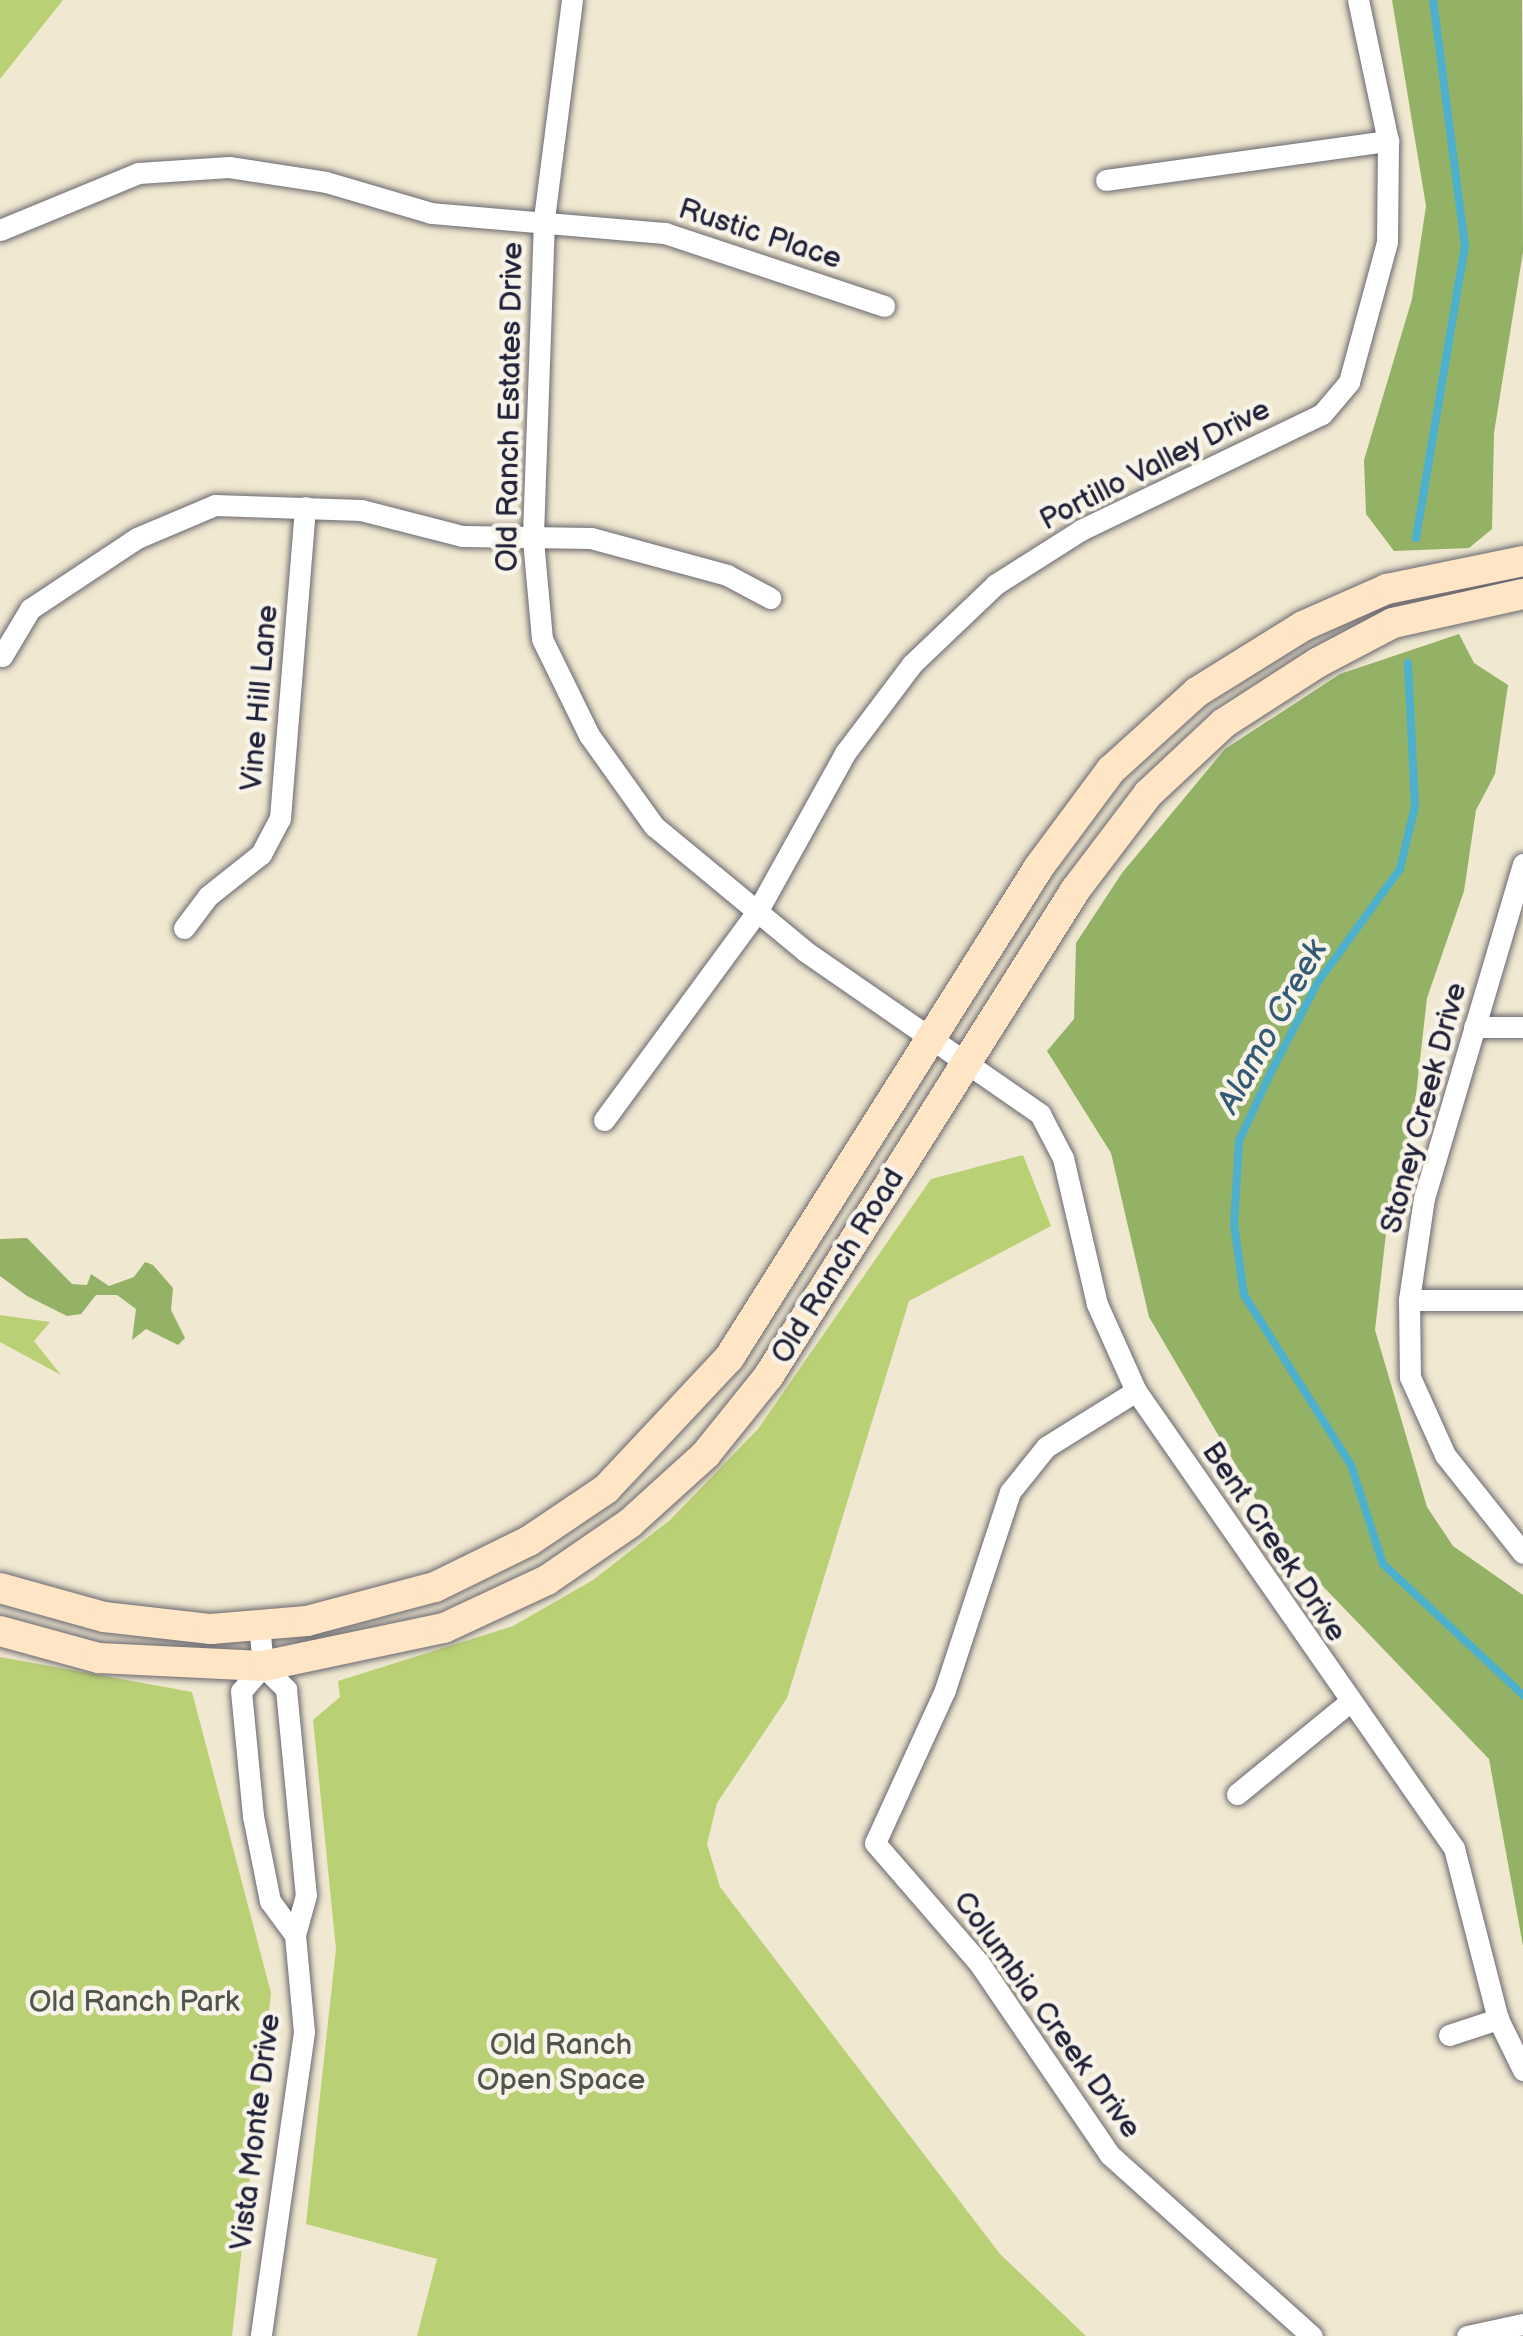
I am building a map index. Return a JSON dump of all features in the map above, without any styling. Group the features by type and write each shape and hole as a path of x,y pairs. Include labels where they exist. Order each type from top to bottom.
{"street":[{"name":"Old Ranch Estates Drive","path":"572,0 544,220 533,540 542,639 590,734 654,826 757,912 968,1059"},
{"name":"Portillo Valley Drive","path":"604,1120 757,912 845,752 912,664 996,584 1081,530 1322,414 1349,382 1387,242 1388,141 1358,0"},
{"path":"1106,180 1388,141"},
{"name":"Rustic Place","path":"0,230 138,173 229,167 326,182 431,213 665,233 884,306"},
{"path":"2,656 30,609 137,538 215,505 361,510 461,536 591,538 727,575 770,598"},
{"name":"Vine Hill Lane","path":"184,928 208,896 261,854 280,818 305,507"},
{"name":"Old Ranch Road","path":"0,1588 104,1617 211,1629 308,1621 435,1586 529,1540 606,1489 729,1358 1039,867 1112,770 1197,692 1303,626 1387,589 1523,560"},
{"name":"Old Ranch Road","path":"0,1630 99,1658 263,1666 444,1628 547,1580 630,1523 706,1454 768,1377 968,1059 1148,794 1224,723 1393,623 1523,594"},
{"name":"Stoney Creek Drive","path":"1523,864 1424,1198 1409,1300 1410,1377 1444,1455 1523,1553"},
{"path":"1474,1027 1523,1027"},
{"name":"Bent Creek Drive","path":"968,1059 1040,1114 1055,1143 1096,1304 1136,1391 1347,1704 1454,1848 1498,2019 1523,2070"},
{"path":"1409,1300 1523,1300"},
{"name":"Columbia Creek Drive","path":"1136,1391 1046,1447 1010,1492 945,1690 875,1844 979,1963 1110,2155 1312,2336"},
{"name":"Vista Monte Drive","path":"259,1624 263,1666 286,1689 306,1894 295,1935 304,2032 261,2336"},
{"name":"Vista Monte Drive","path":"263,1666 241,1691 253,1816 270,1901 295,1935"},
{"path":"1237,1794 1347,1704"},
{"path":"1449,2035 1498,2019"},
{"path":"1467,2336 1523,2324"}],"green space":[{"path":"0,0 63,0 0,79"},
{"path":"1392,0 1522,0 1523,252 1494,433 1492,529 1469,548 1394,551 1366,514 1364,460 1412,299 1426,206"},
{"path":"1459,634 1474,663 1508,685 1495,774 1476,810 1464,891 1427,998 1409,1156 1388,1216 1375,1330 1427,1507 1453,1546 1523,1595 1523,1946 1489,1759 1289,1551 1261,1508 1149,1317 1111,1153 1047,1051 1074,1019 1076,943 1122,873 1225,749 1340,674"},
{"name":"Old Ranch Open Space","path":"1023,1155 1051,1226 909,1301 787,1698 717,1803 707,1844 720,1887 1000,2254 1086,2336 417,2336 437,2259 306,2224 336,1949 313,1720 340,1697 338,1681 513,1626 593,1580 670,1520 758,1429 931,1179"},
{"path":"27,1238 72,1284 87,1285 91,1274 109,1286 134,1277 145,1262 153,1265 173,1288 171,1310 185,1338 178,1345 146,1329 132,1340 136,1309 117,1295 96,1295 81,1314 67,1316 27,1296 0,1276 0,1239"},
{"path":"0,1315 50,1322 34,1341 61,1375 0,1342"},
{"name":"Old Ranch Park","path":"0,1657 192,1692 271,1993 232,2336 0,2336"}],"waterway":[{"name":"Alamo Creek","path":"1416,538 1465,246 1433,0"},
{"name":"Alamo Creek","path":"1408,663 1415,806 1400,869 1318,982 1271,1072 1239,1141 1234,1224 1244,1295 1351,1465 1383,1564 1523,1695"}]}
